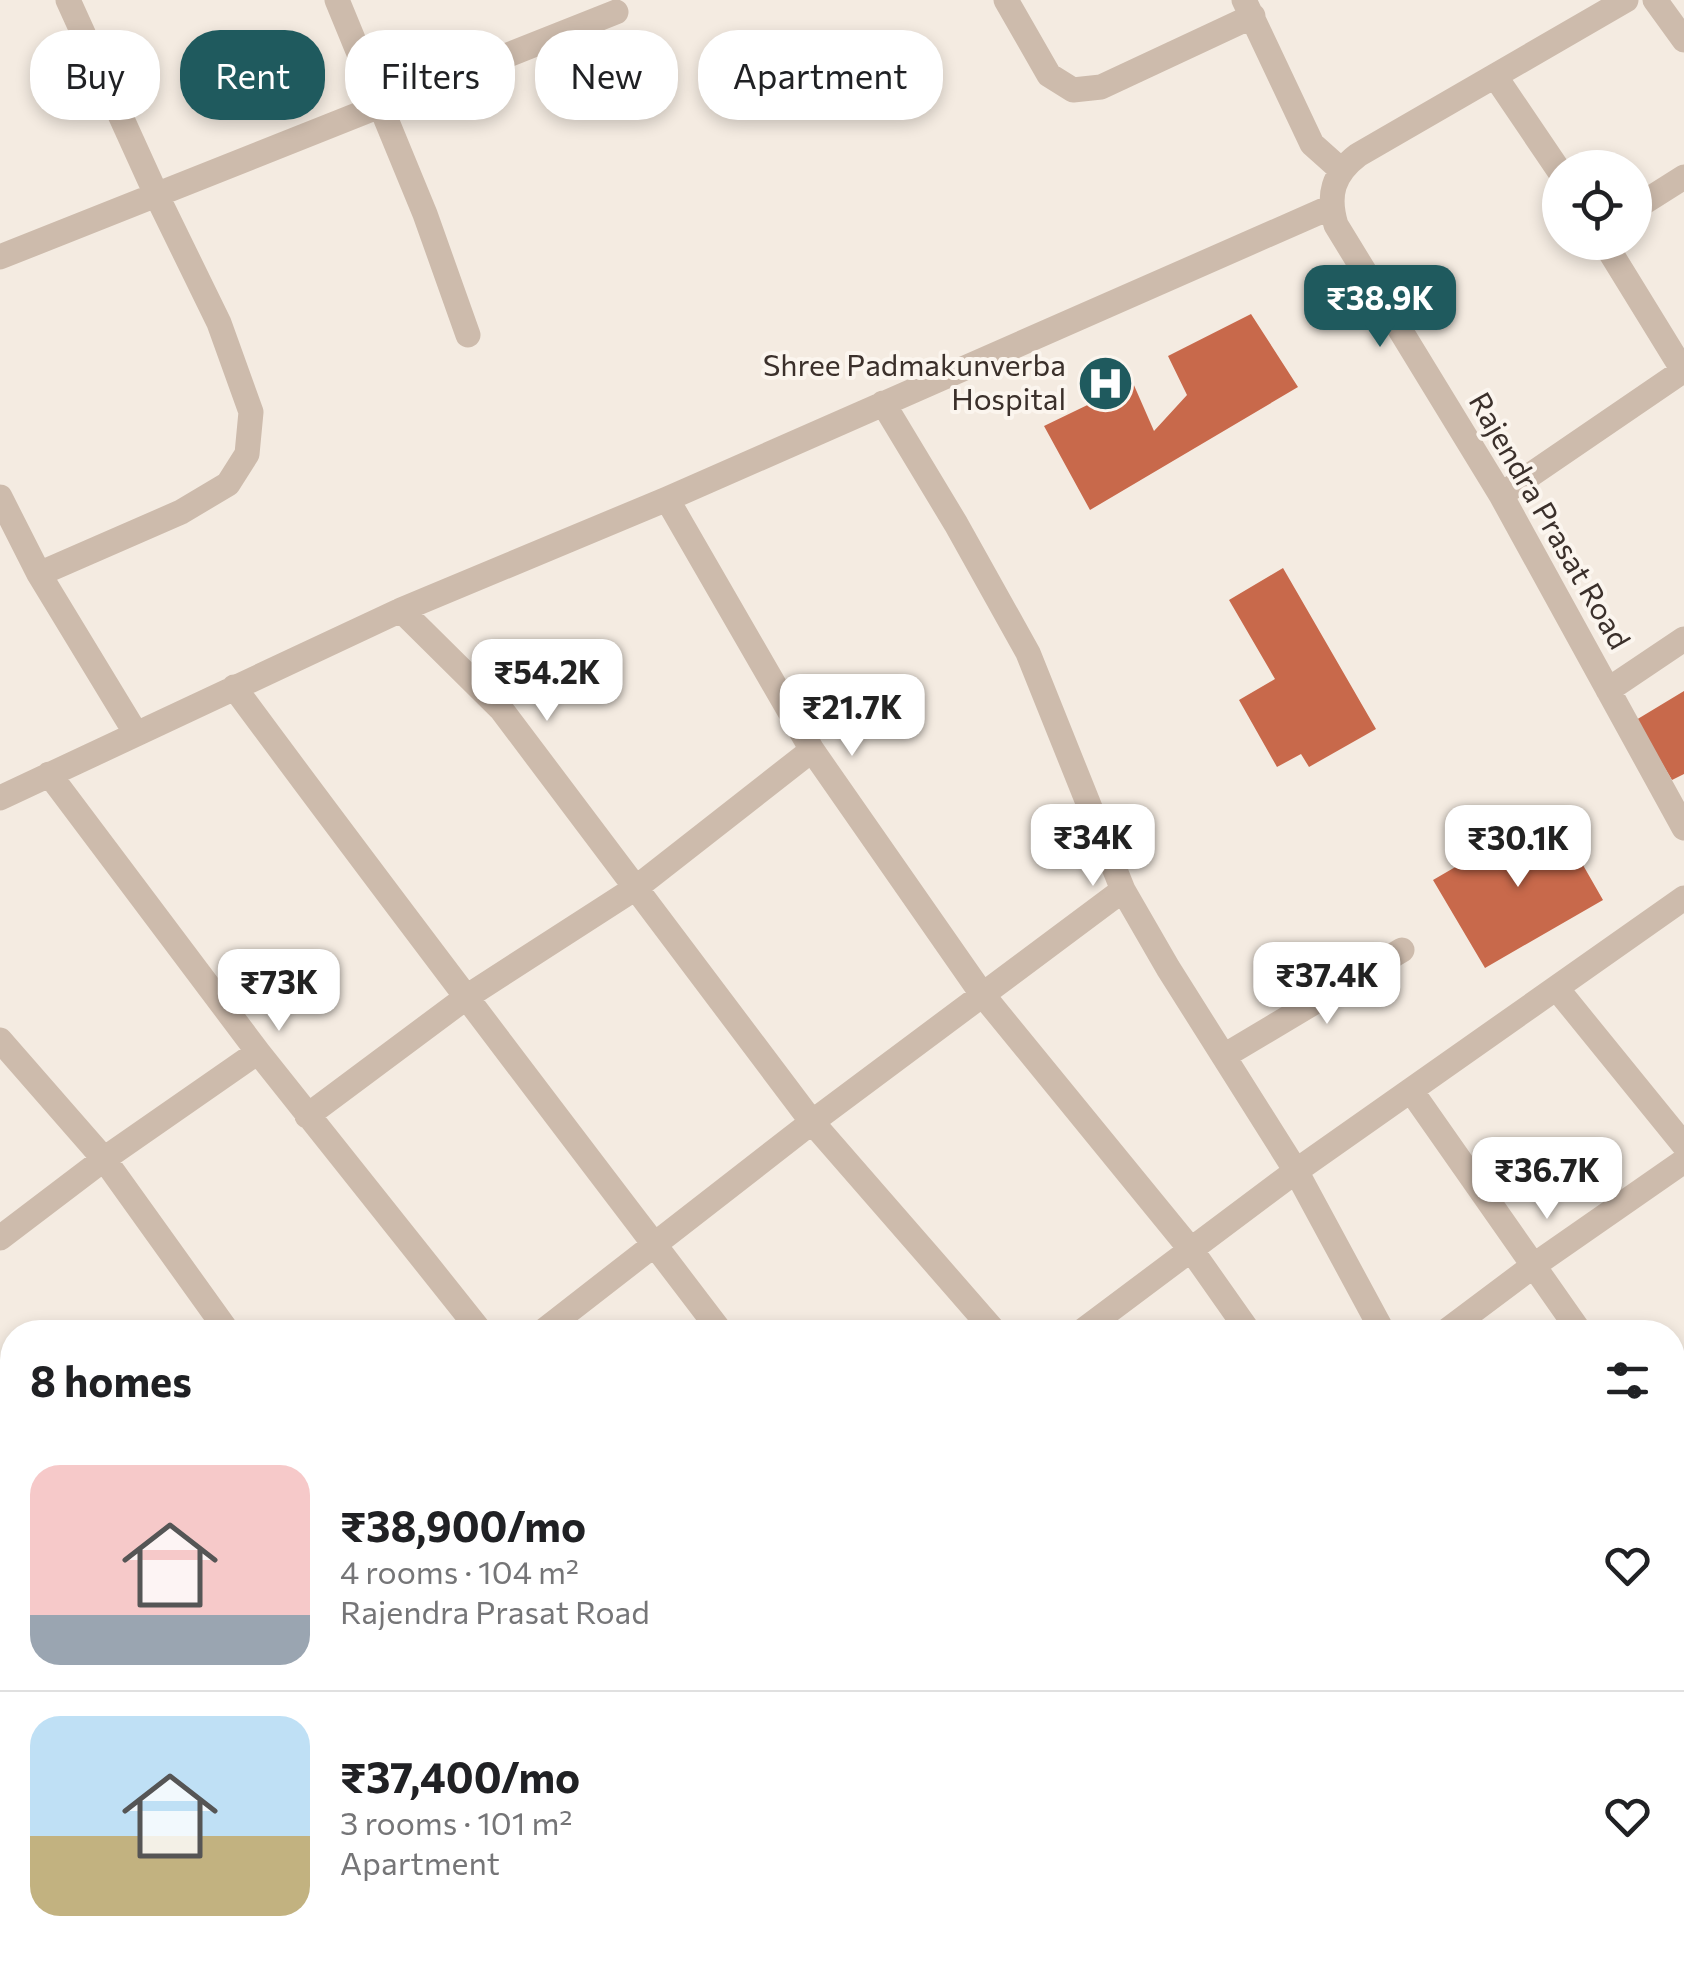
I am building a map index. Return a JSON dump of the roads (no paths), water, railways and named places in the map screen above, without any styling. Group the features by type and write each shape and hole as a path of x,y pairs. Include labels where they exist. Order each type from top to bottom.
{"street":[{"path":"39,574 182,512 228,484 247,454 251,412 220,323 68,0"},
{"path":"336,0 349,30"},
{"path":"1006,0 1049,74 1073,90 1101,87 1248,8 1312,144 1340,169"},
{"path":"0,798 401,610 667,500 1330,207 1340,169 1626,0"},
{"path":"1655,0 1684,40"},
{"path":"515,52 616,12"},
{"path":"1495,76 1545,150"},
{"path":"0,257 345,120"},
{"path":"388,120 468,335"},
{"path":"1652,198 1684,178"},
{"name":"Rajendra Prasat Road","path":"1330,207 1336,225 1501,495 1684,828"},
{"path":"1501,495 1684,371 1615,260"},
{"path":"883,403 1028,654 1123,890 1296,1171 1377,1320"},
{"path":"0,497 39,574 135,732"},
{"path":"667,500 812,750 982,994 1192,1250 1241,1320"},
{"path":"401,610 501,710 812,1122 985,1320"},
{"path":"1608,690 1684,640"},
{"path":"234,687 414,931 468,996 713,1320"},
{"path":"307,1116 468,996 638,887 812,750"},
{"path":"49,774 307,1116 470,1320"},
{"path":"557,1320 812,1122 1123,890"},
{"path":"1097,1320 1296,1171 1684,898"},
{"path":"1224,1056 1402,950"},
{"path":"1558,990 1684,1145"},
{"path":"0,1040 104,1159 219,1320"},
{"path":"0,1238 104,1159 258,1052"},
{"path":"1412,1092 1571,1320"},
{"path":"1461,1320 1684,1161"}],"place":[{"name":"Shree Padmakunverba Hospital","path":"1105,383"}]}
